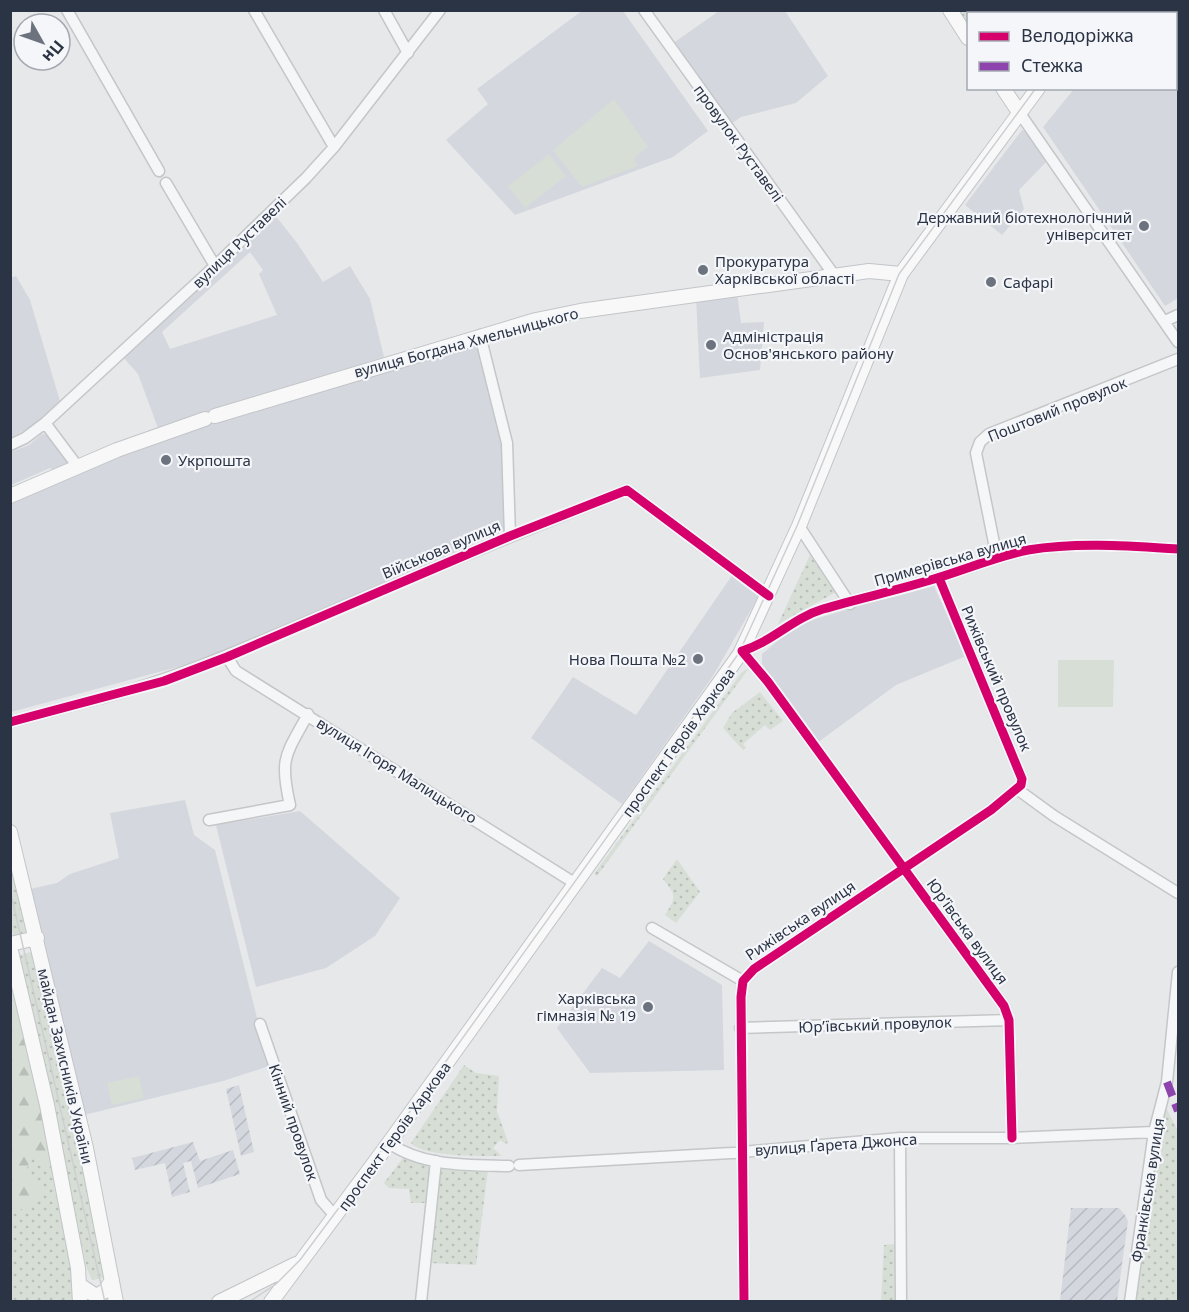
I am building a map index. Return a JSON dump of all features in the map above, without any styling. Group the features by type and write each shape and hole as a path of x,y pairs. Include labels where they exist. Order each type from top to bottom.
{"main road":[{"path":"950,10 967,35"},
{"path":"1004,90 1019,112"},
{"name":"проспект Героїв Харкова","path":"271,1302 389,1143 574,882 742,651 799,526 901,274 1036,90"},
{"name":"вулиця Богдана Хмельницького","path":"10,496 117,450 210,418 480,336 580,311 834,275 869,271 901,274"},
{"name":"майдан Захисників України","path":"10,832 86,1148 116,1300"},
{"path":"10,946 37,938"},
{"name":"майдан Захисників України","path":"10,946 47,1105 81,1286 80,1302"},
{"name":"проспект Героїв Харкова","path":"219,1302 300,1262"},
{"path":"81,1286 96,1296 105,1291 112,1280"}],"street":[{"path":"66,10 159,171"},
{"path":"254,10 334,147"},
{"path":"384,10 408,53"},
{"name":"вулиця Руставелі","path":"10,445 25,438 45,423 215,266 334,147 440,10"},
{"name":"провулок Руставелі","path":"644,10 834,275"},
{"path":"1019,112 1179,342"},
{"path":"166,183 215,266"},
{"path":"1165,321 1179,315"},
{"path":"480,336 507,443 510,536"},
{"name":"Поштовий провулок","path":"998,558 976,453 980,442 989,434 1179,359"},
{"path":"45,423 78,467"},
{"name":"Військова вулиця","path":"10,722 164,681 227,657 510,536 627,490 769,596"},
{"path":"799,526 850,604"},
{"name":"Примерівська вулиця","path":"742,651 773,638 806,616 1029,550 1136,546 1179,549"},
{"name":"Рижівський провулок","path":"939,578 1022,779 1017,789"},
{"name":"Юр’ївська вулиця","path":"742,651 760,671 1004,1006 1009,1020 1012,1138"},
{"name":"вулиця Ігоря Малицького","path":"227,657 236,671 574,882"},
{"path":"209,820 290,805 284,775 285,760 308,714"},
{"path":"1017,789 1054,816 1179,893"},
{"name":"Рижівська вулиця","path":"744,1302 740,1152 740,1028 743,981 754,969 991,810 1017,789"},
{"name":"Рижівська вулиця","path":"652,928 743,981"},
{"name":"Франківська вулиця","path":"1130,1302 1154,1132 1167,1082 1179,972"},
{"name":"Юр’ївський провулок","path":"740,1028 1009,1020"},
{"name":"Кінний провулок","path":"260,1024 321,1200 335,1216"},
{"name":"вулиця Ґарета Джонса","path":"389,1143 414,1157 436,1161 514,1165 740,1152 900,1138 1012,1138 1154,1132"},
{"path":"900,1138 902,1302"},
{"path":"421,1302 436,1161"}],"shaded area":[{"path":"583,10 623,11 708,131 673,157 515,215 446,140 488,104 477,89"},
{"path":"719,11 785,11 828,76 796,103 741,117 731,124 672,44"},
{"name":"Державний біотехнологічний університет","path":"1177,35 1178,298 1165,306 1043,127 1073,90 1177,90"},
{"path":"1022,130 1029,133 1048,160 1019,190 1024,209 1002,235 965,205"},
{"path":"275,215 323,282 350,266 370,299 384,357 158,428 138,374 122,356","holes":["250,252 263,270 259,274 277,315 170,349 162,332"]},
{"path":"16,276 30,300 60,401 31,427 11,437 10,278"},
{"path":"737,293 741,323 764,322 760,370 700,378 696,298"},
{"path":"479,344 506,445 507,534 218,656 11,712 11,503 117,455 174,433"},
{"path":"42,434 49,435 69,462 68,465 54,470 50,468 11,485 11,452 29,445"},
{"path":"733,574 759,594 756,601 713,676 622,804 531,738 573,677 636,715"},
{"path":"933,584 966,656 896,685 817,743 762,664 762,654 786,634 809,621"},
{"path":"185,800 194,835 215,850 269,1066 223,1081 84,1115 30,889 57,883 70,874 119,858 110,813"},
{"path":"300,811 400,898 375,936 326,968 256,987 216,825"},
{"name":"Харківська гімназія № 19","path":"649,941 722,985 724,1070 590,1073 557,1028 602,968 620,978"},
{"path":"239,1085 254,1152 241,1156 226,1089"},
{"path":"193,1142 200,1161 233,1150 240,1174 198,1188 191,1161 183,1163 190,1192 172,1197 165,1163 135,1170 132,1158"},
{"path":"1071,1208 1119,1208 1128,1221 1117,1301 1060,1301"}],"green space":[{"path":"956,11 1084,11 967,12 967,28"},
{"path":"614,99 648,147 634,158 638,166 582,187 553,150"},
{"path":"549,154 566,176 525,208 508,186"},
{"path":"810,555 836,592 778,624"},
{"path":"1058,660 1114,660 1113,707 1058,707"},
{"path":"749,668 597,876 594,874 742,672"},
{"path":"760,692 783,721 770,730 765,725 743,744 746,748 743,750 723,728 732,713"},
{"path":"10,853 29,933 14,937 10,924"},
{"path":"677,859 700,892 676,923 665,915 673,900 673,893 663,879"},
{"path":"34,951 90,1194 103,1278 92,1280 87,1269 17,956"},
{"path":"10,964 45,1114 54,1186 72,1270 73,1301 11,1301"},
{"path":"10,969 53,1152 49,1166 37,1160 35,1150 24,1175 45,1188 39,1198 22,1210 10,1210"},
{"path":"464,1065 476,1073 499,1076 497,1111 508,1142 506,1144 500,1140 493,1148 502,1156 440,1153 418,1148 411,1143"},
{"path":"139,1076 144,1098 112,1105 107,1083"},
{"path":"1164,1104 1178,1131 1178,1301 1134,1302"},
{"path":"403,1158 431,1166 428,1203 411,1203 409,1189 389,1188 384,1183"},
{"path":"438,1164 488,1169 476,1265 429,1263"},
{"path":"896,1244 896,1301 881,1302 884,1245"}],"tram line":[{"path":"249,1302 276,1284 300,1260 388,1142 739,653 797,526 899,274 1035,90"},
{"path":"10,890 105,1302"}],"marked path":[{"path":"1167,1082 1178,1111"}],"cycle path":[{"path":"10,722 164,681 227,657 510,536 627,490 769,596"},
{"path":"1012,1138 1009,1020 1004,1006 768,682 742,651 823,609 1028,550 1084,545 1178,549"},
{"path":"744,1302 741,997 743,981 754,969 991,810 1021,785 1022,779 939,578"}],"place":[{"name":"Державний біотехнологічний університет","path":"1144,226"},
{"name":"Прокуратура Харківської області","path":"703,270"},
{"name":"Сафарі","path":"991,282"},
{"name":"Адміністрація Основ'янського району","path":"711,345"},
{"name":"Укрпошта","path":"166,460"},
{"name":"Нова Пошта №2","path":"698,659"},
{"name":"Харківська гімназія № 19","path":"648,1007"}]}
